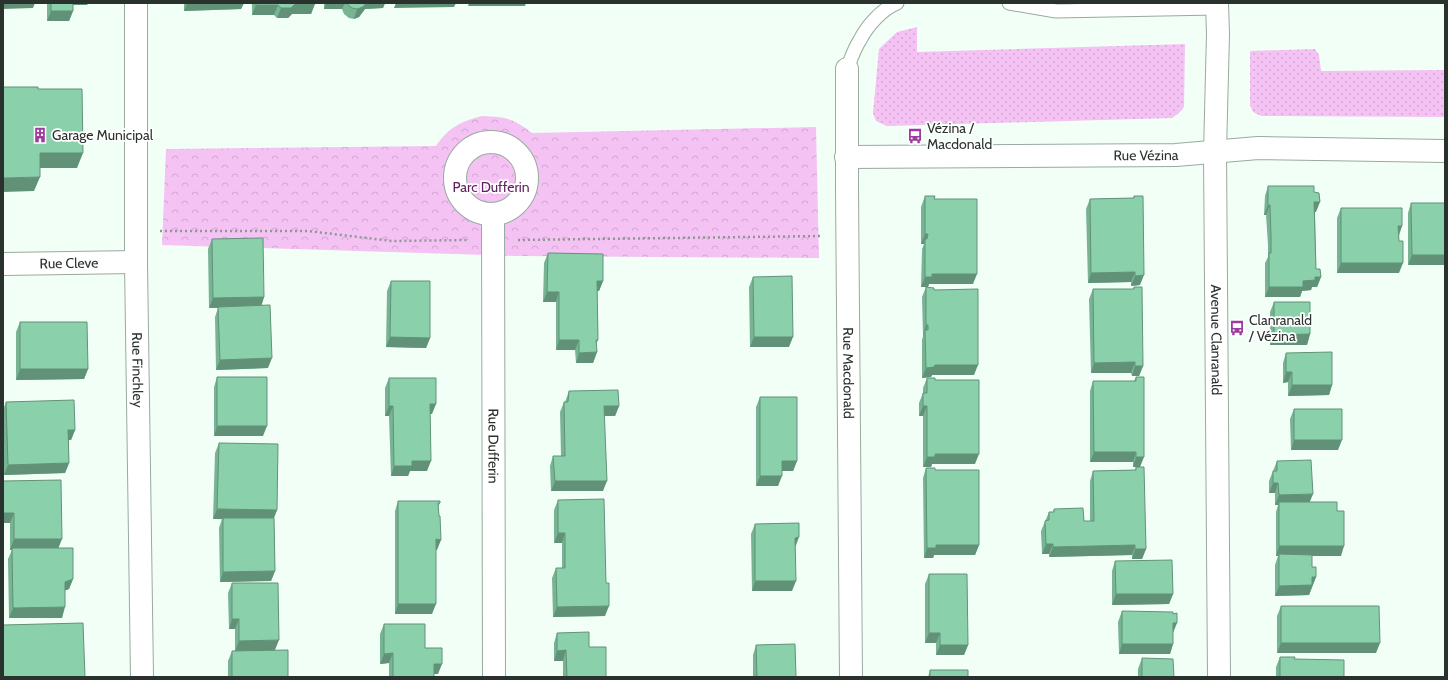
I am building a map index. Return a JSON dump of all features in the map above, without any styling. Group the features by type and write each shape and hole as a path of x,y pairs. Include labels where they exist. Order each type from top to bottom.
{"street":[{"name":"Rue Finchley","path":"136,3 136,262 142,677"},
{"name":"Avenue Clanranald","path":"1217,6 1218,34 1215,152 1219,677"},
{"name":"Rue Macdonald","path":"847,69 846,157 851,677"},
{"name":"Rue Vézina","path":"846,157 1176,155 1258,148 1445,150"},
{"name":"Rue Dufferin","path":"493,215 494,677"},
{"name":"Rue Cleve","path":"3,264 136,262"}],"lane":[{"path":"847,69 860,40 867,29 890,6 897,3"},
{"path":"1009,3 1056,11 1217,6"}],"path":[{"path":"160,231 308,231 392,242 468,240"},
{"path":"512,240 826,236"}],"green space":[{"path":"917,27 917,52 1185,44 1184,107 1172,118 887,126 876,121 873,113 879,49 897,32"},
{"path":"1315,49 1319,55 1321,71 1445,70 1445,117 1261,116 1253,112 1250,105 1250,51"},
{"name":"Parc Dufferin","path":"482,116 497,117 514,121 532,133 816,127 819,258 516,256 162,245 166,149 436,146 450,130 456,126"}],"building":[{"path":"51,3 73,3 73,11 51,11"},
{"path":"256,3 315,4 295,4 291,8 281,8 278,5 256,5"},
{"path":"347,3 366,3 363,7 357,9 352,8"},
{"name":"Garage Municipal","path":"3,87 82,89 83,153 40,153 40,177 3,178"},
{"path":"1268,186 1314,186 1314,192 1319,193 1320,202 1314,202 1316,269 1320,269 1321,277 1315,277 1315,280 1303,281 1303,287 1269,287 1269,253 1271,253 1271,235"},
{"path":"925,196 935,196 934,199 977,199 977,274 932,274 932,277 925,277 925,239 927,239 928,234 925,234"},
{"path":"1134,196 1143,196 1144,275 1135,276 1135,272 1091,273 1090,199 1134,198"},
{"path":"1411,203 1445,203 1445,255 1412,255"},
{"path":"1341,208 1402,208 1402,226 1398,226 1399,241 1403,241 1403,263 1341,263"},
{"path":"263,238 264,297 213,298 212,239"},
{"path":"548,253 603,254 603,281 597,281 597,352 579,353 579,340 559,340 559,292 547,292"},
{"path":"792,276 793,337 754,337 753,277"},
{"path":"391,281 430,281 430,338 390,337"},
{"path":"926,287 934,288 934,290 978,289 978,365 935,365 934,367 926,368 925,330 928,330 928,325 926,325"},
{"path":"1134,287 1142,287 1143,366 1135,366 1135,362 1094,363 1093,289 1134,289"},
{"path":"1274,302 1310,302 1310,334 1274,335"},
{"path":"270,305 272,358 220,360 218,307"},
{"path":"20,322 87,322 88,369 20,369"},
{"path":"1332,352 1332,385 1292,385 1292,372 1286,372 1286,353"},
{"path":"217,377 267,377 267,426 217,426"},
{"path":"1136,377 1144,377 1144,457 1136,457 1136,452 1094,452 1093,381 1136,381"},
{"path":"389,378 436,378 436,404 430,404 431,461 412,461 412,466 394,466 393,406 389,406"},
{"path":"927,378 935,378 935,380 979,380 979,454 935,454 935,457 927,457 927,406 923,406 923,393 927,393"},
{"path":"618,390 619,406 604,406 607,481 555,481 553,456 565,456 564,402 568,402 569,391"},
{"path":"760,397 797,397 797,461 782,461 782,476 760,476"},
{"path":"74,400 75,430 68,430 69,463 8,465 6,402"},
{"path":"1294,409 1342,409 1342,440 1294,440"},
{"path":"219,443 278,444 277,510 217,509"},
{"path":"1311,460 1313,494 1279,495 1278,483 1273,483 1273,471 1277,471 1277,461"},
{"path":"1136,467 1144,467 1146,549 1135,549 1135,545 1053,547 1053,544 1046,544 1045,521 1049,520 1049,512 1054,512 1054,509 1083,508 1084,521 1094,521 1093,471 1136,470"},
{"path":"926,468 935,468 935,470 979,470 979,545 936,545 936,548 927,548"},
{"path":"61,480 62,539 14,539 14,513 3,513 3,481"},
{"path":"604,499 606,583 609,583 609,606 557,607 556,568 565,568 565,533 558,533 558,500"},
{"path":"398,501 440,501 440,503 438,503 441,540 436,539 436,604 398,604"},
{"path":"1279,502 1337,502 1337,511 1344,511 1344,546 1279,546"},
{"path":"223,518 274,518 275,571 223,572"},
{"path":"799,523 799,537 795,538 796,581 755,581 755,524"},
{"path":"12,548 73,548 73,579 65,582 65,607 13,608"},
{"path":"1279,554 1312,555 1312,567 1316,567 1316,577 1312,577 1312,585 1279,586"},
{"path":"1172,560 1173,594 1116,594 1115,561"},
{"path":"929,574 967,574 968,645 940,645 940,633 929,633"},
{"path":"232,583 278,583 279,640 239,641 239,619 232,619"},
{"path":"1281,606 1379,606 1380,643 1281,643"},
{"path":"1122,611 1177,613 1177,623 1173,623 1173,644 1122,644"},
{"path":"83,623 85,677 3,677 3,625"},
{"path":"384,624 425,624 425,648 442,648 442,664 434,664 434,677 393,677 393,653 384,654"},
{"path":"589,632 589,647 606,647 606,677 567,677 566,650 557,651 557,633"},
{"path":"795,644 796,677 757,677 756,645"},
{"path":"288,650 288,677 232,677 232,651"},
{"path":"1280,657 1295,657 1294,659 1344,660 1344,677 1280,677"},
{"path":"1142,658 1173,659 1174,677 1142,677"},
{"path":"930,670 968,670 968,677 930,677"}],"place":[{"name":"Garage Municipal","path":"40,135"},
{"name":"Vézina / Macdonald","path":"915,136"},
{"name":"Clanranald / Vézina","path":"1237,328"}]}
